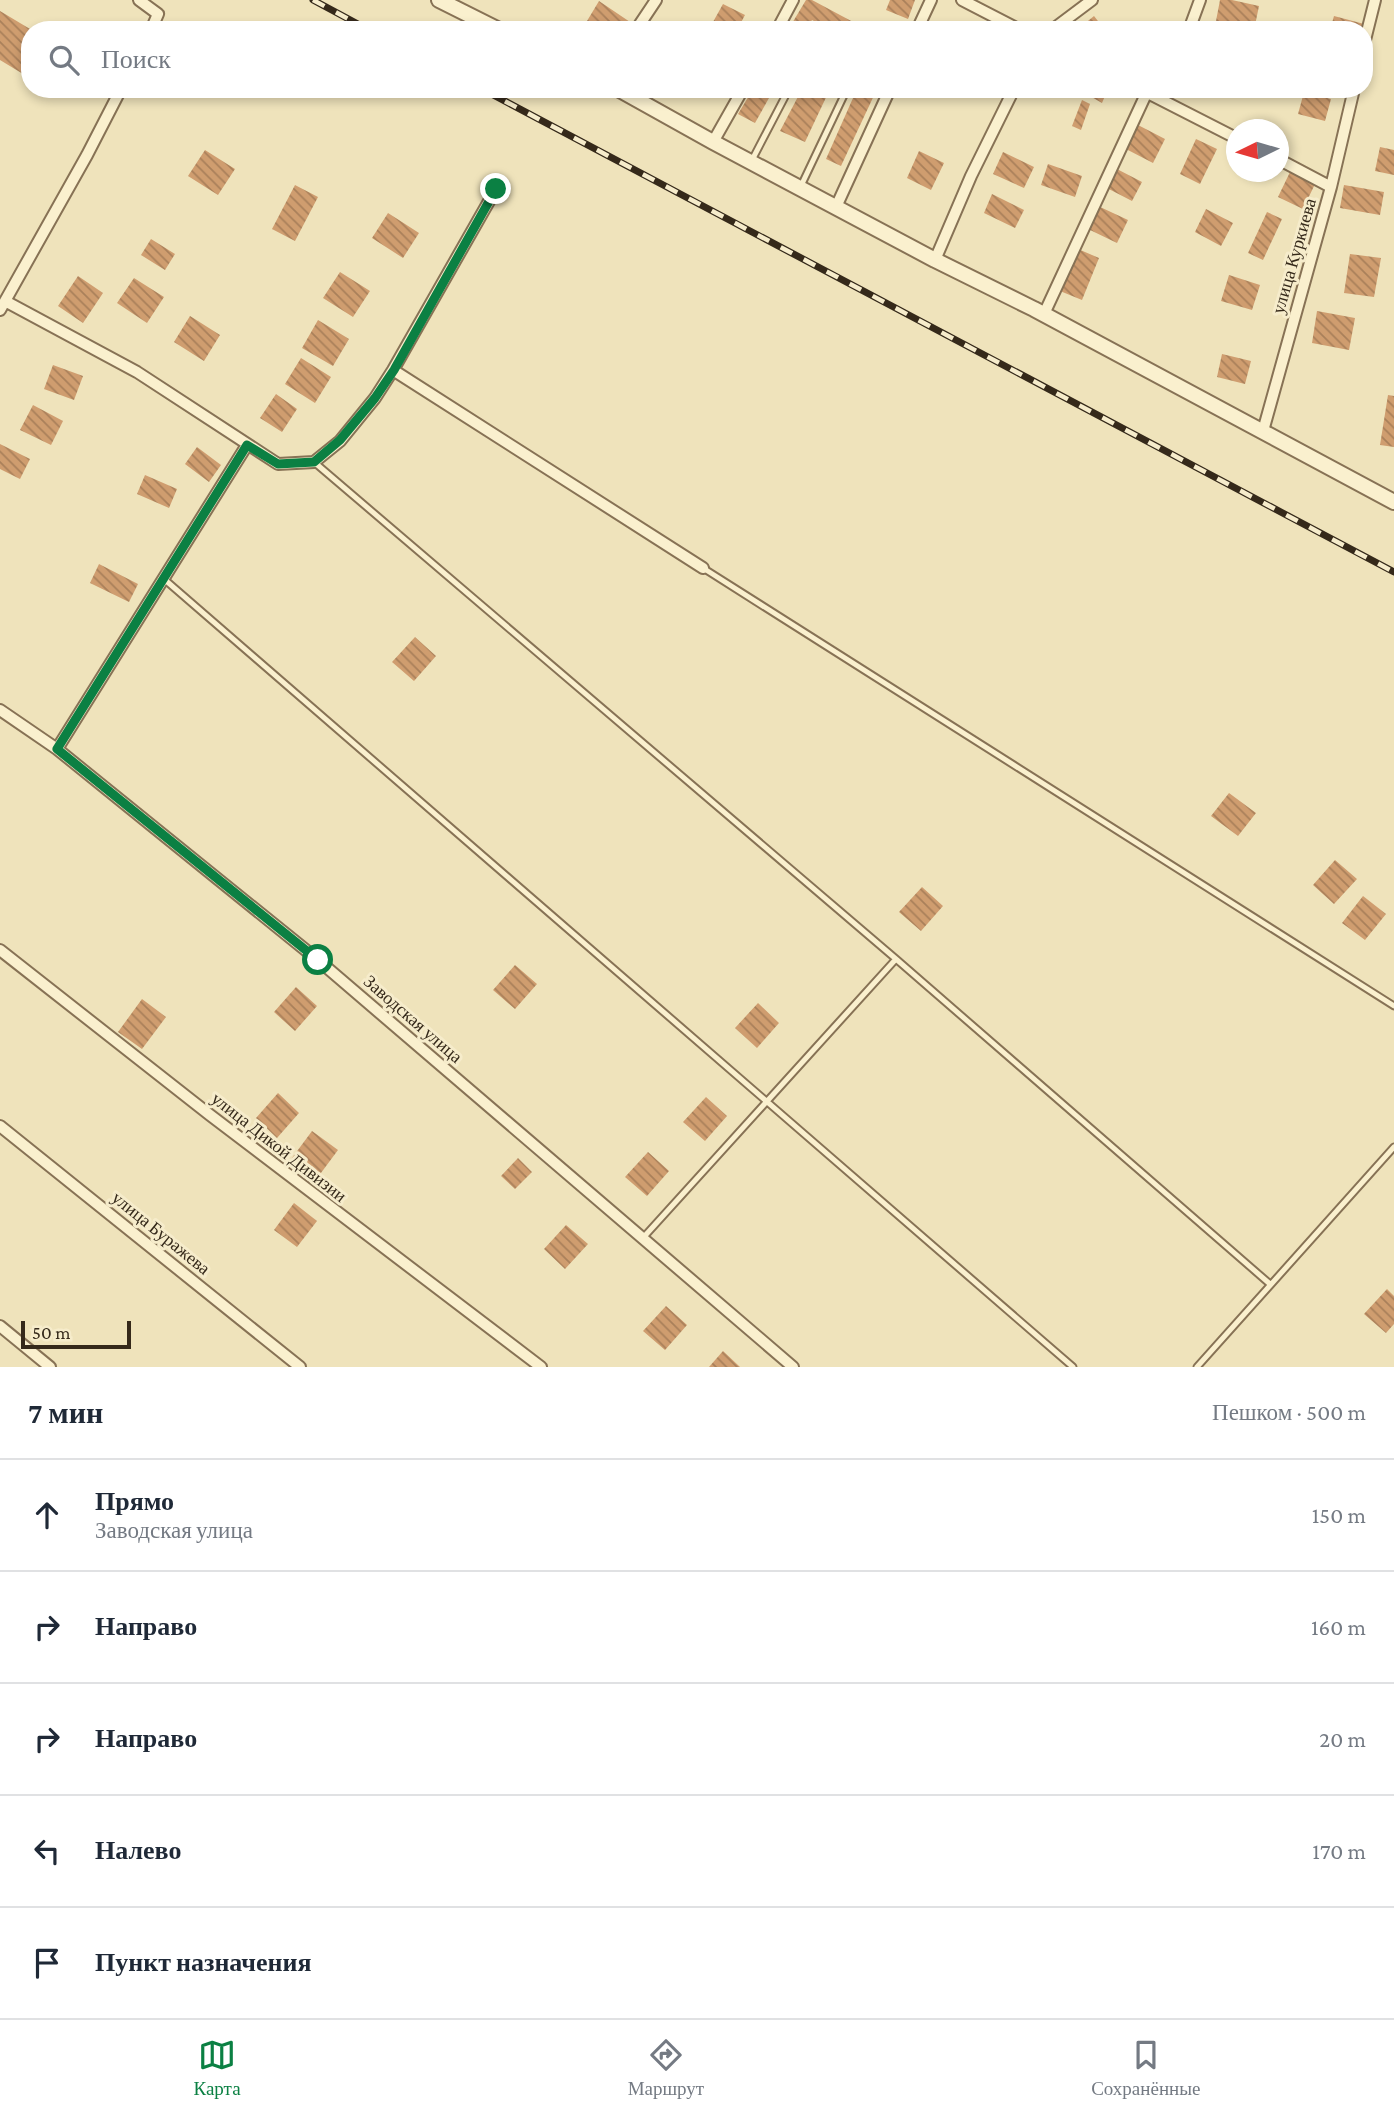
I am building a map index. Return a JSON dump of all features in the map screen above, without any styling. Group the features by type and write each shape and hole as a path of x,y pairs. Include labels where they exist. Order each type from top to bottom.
{"street":[{"path":"139,0 158,14 155,21"},
{"path":"439,0 481,21"},
{"path":"642,21 656,0"},
{"path":"782,21 793,0"},
{"path":"921,21 931,0"},
{"path":"962,0 1003,21"},
{"path":"1064,21 1093,0"},
{"path":"1192,21 1200,0"},
{"path":"1369,21 1374,0"},
{"path":"116,98 2,305 137,372 278,464 314,462 340,440 375,398 394,370 496,189"},
{"path":"634,98 1394,502"},
{"path":"713,142 738,98"},
{"path":"836,207 886,98"},
{"path":"935,260 971,176 1010,98"},
{"path":"1044,314 1141,98"},
{"path":"1157,98 1226,132"},
{"name":"улица Куркиева","path":"1263,430 1331,187 1352,98"},
{"path":"1289,164 1331,187"},
{"path":"394,370 703,568"},
{"path":"57,749 247,445"},
{"name":"Заводская улица","path":"0,710 57,749 318,960 793,1367"},
{"name":"улица Дикой Дивизии","path":"0,950 231,1132 541,1367"},
{"name":"улица Буражева","path":"0,1126 300,1367"},
{"path":"0,1326 50,1367"}],"lane":[{"path":"751,162 784,98"},
{"path":"800,188 843,98"},
{"path":"314,462 896,959 1270,1284"},
{"path":"703,568 1394,1006"},
{"path":"164,579 1073,1367"},
{"path":"642,1239 896,959"},
{"path":"1197,1367 1394,1147"}],"building":[{"path":"806,0 812,0 851,21 812,20 793,21"},
{"path":"890,0 915,0 908,19 886,10"},
{"path":"1220,0 1259,6 1256,21 1216,21"},
{"path":"599,1 629,21 587,21"},
{"path":"723,4 745,15 742,21 714,21"},
{"path":"0,11 21,24 21,73 0,60"},
{"path":"1334,16 1353,21 1333,21"},
{"path":"748,98 769,98 755,123 738,114"},
{"path":"797,98 826,98 805,142 780,131"},
{"path":"853,98 873,98 841,166 826,159"},
{"path":"1302,98 1331,99 1325,121 1298,114"},
{"path":"1082,100 1090,104 1081,130 1072,126"},
{"path":"1138,125 1165,139 1153,163 1126,149"},
{"path":"1196,139 1217,149 1200,184 1180,174"},
{"path":"1380,147 1394,150 1394,175 1375,171"},
{"path":"205,150 235,169 218,195 188,176"},
{"path":"919,151 944,163 931,190 907,178"},
{"path":"1003,152 1034,167 1024,188 993,174"},
{"path":"1048,164 1082,176 1075,197 1041,185"},
{"path":"1115,168 1142,182 1132,201 1105,187"},
{"path":"1290,172 1315,184 1303,209 1278,197 1285,182 1289,182"},
{"path":"295,185 318,197 295,241 272,229"},
{"path":"1344,185 1384,192 1380,215 1340,208"},
{"path":"992,194 1024,210 1015,228 984,213"},
{"path":"1098,206 1128,220 1117,243 1088,229"},
{"path":"1206,209 1233,223 1221,246 1195,232"},
{"path":"1267,212 1282,219 1263,260 1248,253"},
{"path":"388,213 419,233 403,258 372,238"},
{"path":"151,239 175,254 165,270 141,255"},
{"path":"1078,249 1099,258 1082,300 1060,291"},
{"path":"1350,254 1381,258 1374,297 1344,293"},
{"path":"340,272 370,291 353,317 323,298"},
{"path":"1229,275 1260,285 1252,310 1221,301"},
{"path":"78,276 103,293 83,323 58,306"},
{"path":"134,278 164,297 147,323 117,303"},
{"path":"1317,311 1355,318 1349,350 1312,343"},
{"path":"190,316 220,335 204,361 174,342"},
{"path":"318,320 349,339 333,366 302,348"},
{"path":"1222,354 1251,361 1245,384 1217,377"},
{"path":"301,358 331,377 315,403 285,384"},
{"path":"53,365 83,376 74,400 44,389"},
{"path":"276,394 297,409 282,432 260,418"},
{"path":"1388,395 1394,396 1394,447 1380,445"},
{"path":"33,405 63,421 51,445 20,430"},
{"path":"0,444 30,459 20,479 0,469"},
{"path":"197,447 221,465 209,482 185,464"},
{"path":"145,475 177,489 169,508 137,494"},
{"path":"99,564 138,584 129,602 90,583"},
{"path":"415,637 436,656 414,681 392,662"},
{"path":"1229,793 1256,813 1238,836 1211,816"},
{"path":"1335,860 1357,879 1334,904 1313,885"},
{"path":"922,887 943,906 921,931 899,912"},
{"path":"1363,896 1386,914 1365,940 1342,923"},
{"path":"515,965 537,984 515,1009 493,990"},
{"path":"296,987 317,1006 295,1031 274,1012"},
{"path":"142,999 166,1017 142,1049 118,1032"},
{"path":"758,1003 779,1023 757,1048 735,1028"},
{"path":"278,1093 299,1113 277,1138 256,1118"},
{"path":"706,1097 727,1116 705,1141 683,1122"},
{"path":"312,1131 338,1150 315,1181 289,1162"},
{"path":"648,1152 669,1171 647,1196 625,1177"},
{"path":"518,1158 532,1172 515,1189 501,1176"},
{"path":"294,1203 317,1221 297,1247 274,1230"},
{"path":"566,1225 588,1244 565,1269 544,1249"},
{"path":"1387,1289 1394,1296 1394,1324 1386,1333 1364,1314"},
{"path":"666,1306 687,1325 665,1350 643,1331"},
{"path":"723,1351 740,1367 709,1367"}],"railway":[{"path":"313,0 352,21"},
{"path":"499,98 1394,572"}],"route":[{"path":"318,960 57,749 247,445 278,464 314,462 340,440 394,370 496,189"}]}
